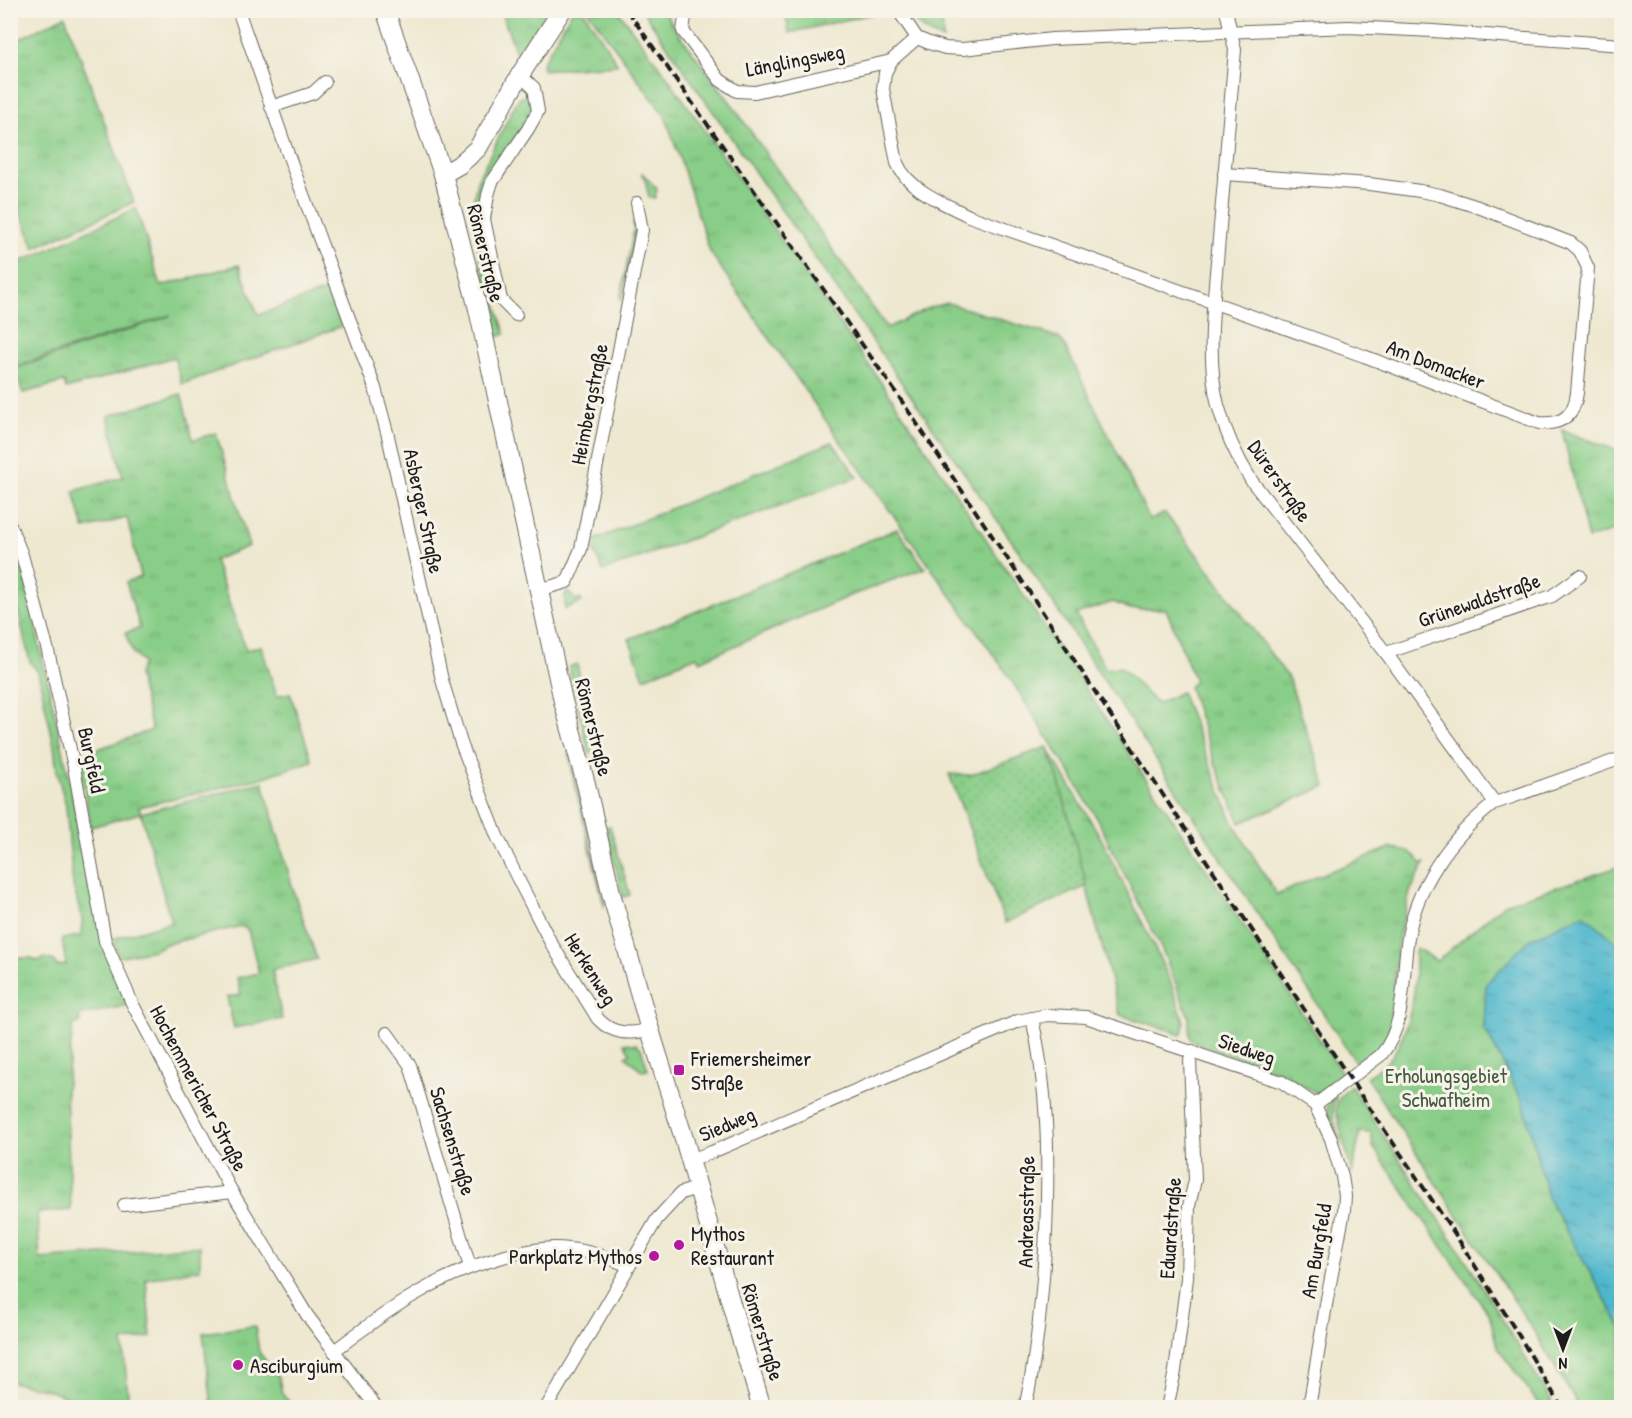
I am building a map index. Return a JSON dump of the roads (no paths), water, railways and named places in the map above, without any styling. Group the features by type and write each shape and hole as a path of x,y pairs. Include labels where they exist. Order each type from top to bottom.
{"street":[{"name":"Asberger Straße","path":"238,10 375,388 388,436 442,680 461,743 497,836 539,922"},
{"name":"Römerstraße","path":"385,10 443,174 478,309 563,701 586,784 612,897 762,1407"},
{"path":"443,174 459,165 478,148 520,75 562,10"},
{"name":"Länglingsweg","path":"686,10 683,31 720,80 737,91 755,92 891,61 917,38"},
{"path":"898,10 917,38 945,48 963,49 1052,39 1348,27 1622,45"},
{"name":"Dürerstraße","path":"1226,10 1235,50 1214,304 1212,362 1218,405 1229,439 1251,480 1386,653 1495,803"},
{"name":"Am Domacker","path":"891,61 885,74 883,89 897,164 901,174 913,185 969,216 1364,356 1539,423 1557,423 1570,413 1575,404 1588,268 1580,251 1571,243 1478,207 1420,191 1369,184 1224,174"},
{"name":"Römerstraße","path":"516,315 501,300 484,219 492,182 538,111 534,88 520,75"},
{"path":"272,107 313,93 325,82"},
{"name":"Heimbergstraße","path":"539,590 567,582 581,549 642,230 637,203"},
{"name":"Burgfeld","path":"10,525 28,576 51,662 81,801 105,941 132,1003"},
{"name":"Grünewaldstraße","path":"1386,653 1552,596 1580,576"},
{"path":"1315,1106 1381,1055 1388,1047 1399,1016 1407,941 1414,914 1424,890 1445,854 1480,814 1495,803 1622,758"},
{"name":"Herkenweg","path":"539,922 604,1026 621,1032 634,1033 650,1030"},
{"name":"Hochemmericher Straße","path":"132,1003 232,1192 281,1275 307,1315 377,1407"},
{"name":"Siedweg","path":"690,1160 1018,1021 1047,1015 1086,1017 1192,1051 1282,1082 1315,1106"},
{"name":"Andreasstraße","path":"1025,1407 1037,1339 1044,1279 1047,1210 1047,1149 1040,1060 1032,1018"},
{"name":"Sachsenstraße","path":"387,1033 410,1065 470,1267"},
{"name":"Eduardstraße","path":"1167,1407 1175,1371 1187,1278 1189,1206 1195,1180 1190,1061 1192,1051"},
{"name":"Am Burgfeld","path":"1309,1407 1345,1196 1342,1176 1331,1139 1315,1106"},
{"path":"546,1407 657,1219 681,1193 697,1188"},
{"name":"Hochemmericher Straße","path":"124,1205 232,1192"},
{"path":"334,1351 403,1300 426,1287 470,1267 510,1255 555,1248 577,1250 607,1257 629,1266"}],"water":[{"path":"1584,914 1617,943 1621,964 1621,1327 1548,1198 1524,1105 1484,1027 1486,984 1530,939"}],"railway":[{"path":"627,10 897,394 1007,558 1360,1094 1455,1234 1562,1408"}],"place":[{"name":"Friemersheimer Straße","path":"679,1070"},
{"name":"Mythos Restaurant","path":"679,1245"},
{"name":"Parkplatz Mythos","path":"654,1256"},
{"name":"Asciburgium","path":"238,1365"}],"park label":[{"name":"Erholungsgebiet Schwafheim","path":"1446,1087"}]}
